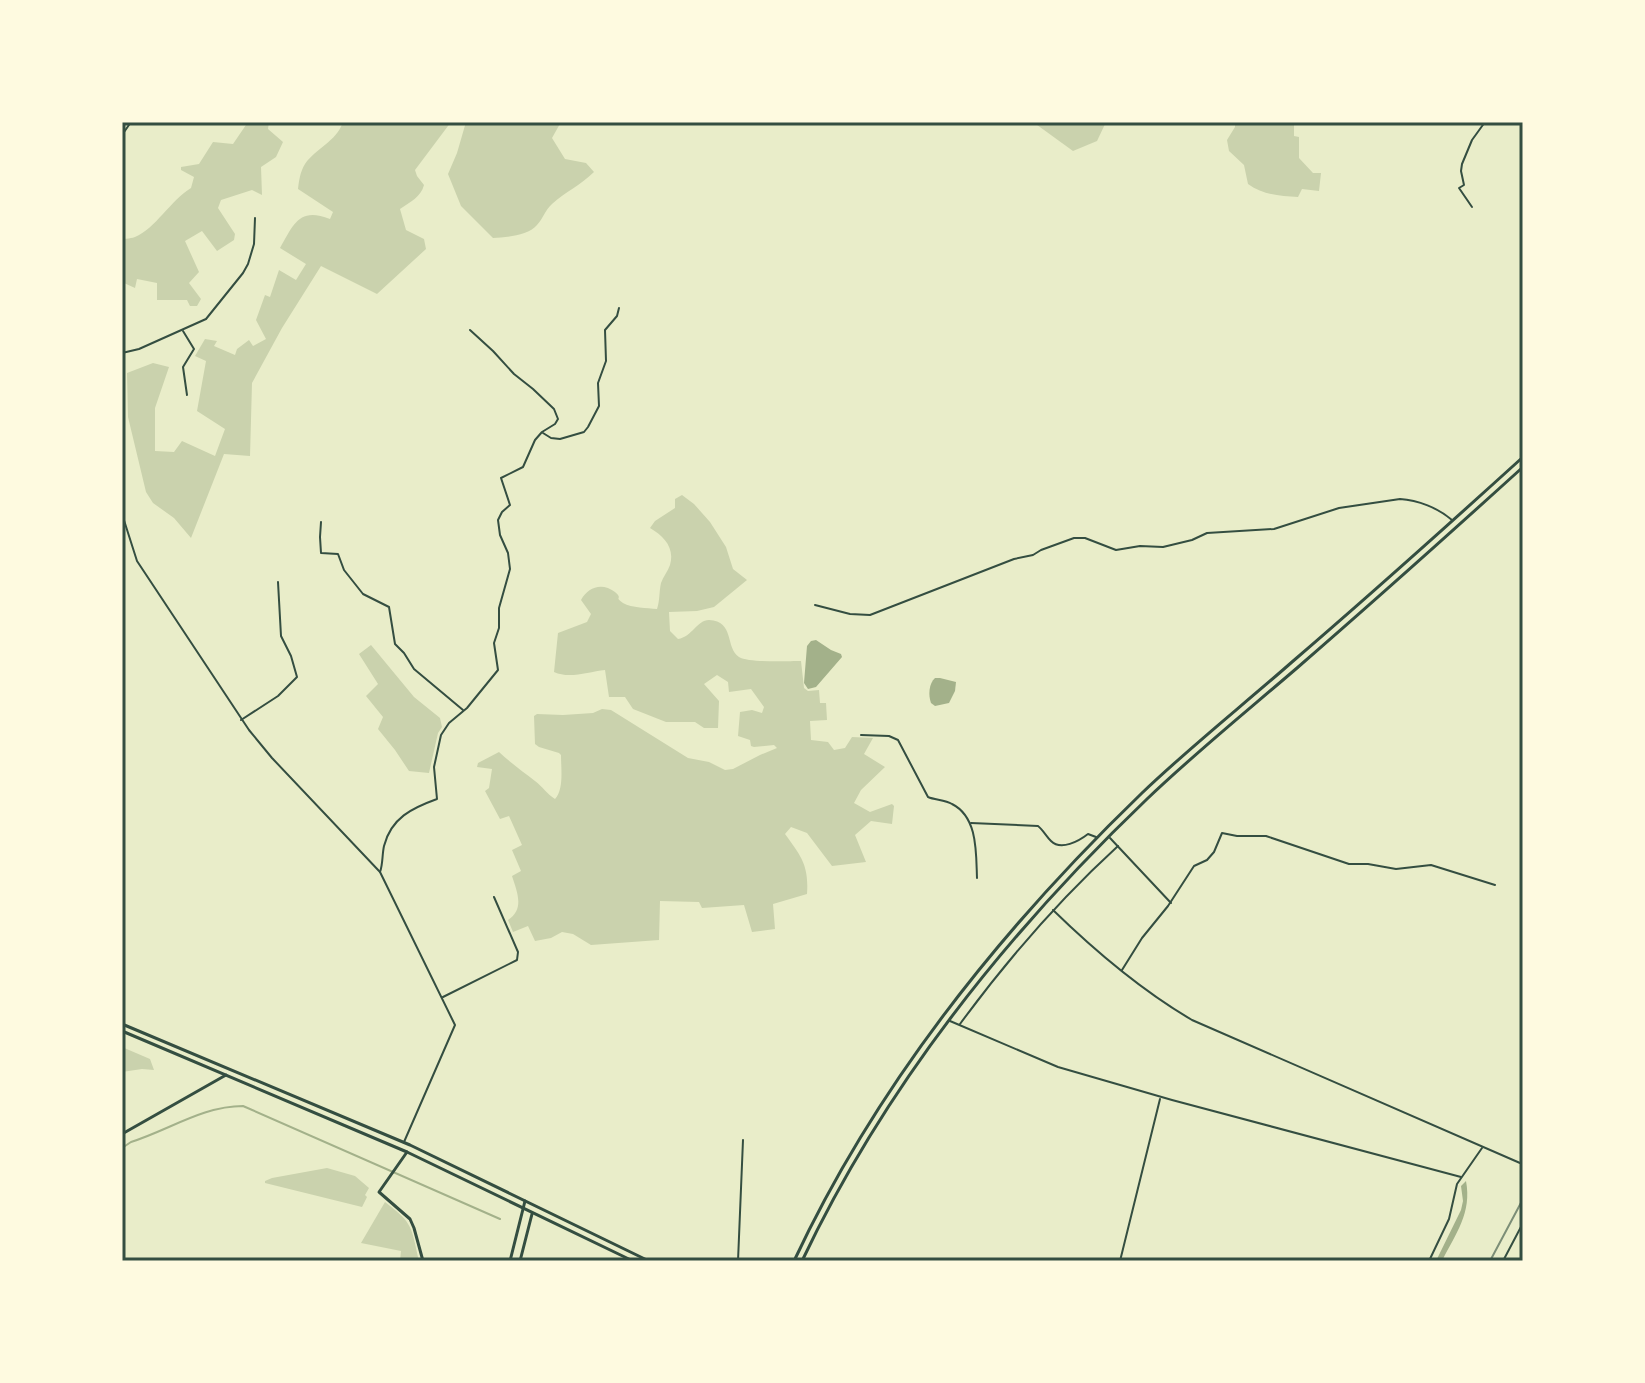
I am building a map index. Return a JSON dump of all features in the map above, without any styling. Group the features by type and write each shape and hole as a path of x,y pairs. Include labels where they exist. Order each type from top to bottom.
{"main road":[{"path":"794,1261 847,1160 908,1065 1005,939 1097,838 1190,749 1292,663 1523,457"},
{"path":"802,1261 868,1140 914,1069 1010,943 1109,837 1206,744 1297,668 1523,467"},
{"path":"122,1024 404,1143 649,1261"},
{"path":"122,1031 407,1152 633,1261"},
{"path":"122,1134 226,1075"},
{"path":"407,1152 379,1192 410,1219 423,1261"},
{"path":"510,1261 525,1201"},
{"path":"520,1261 534,1205"}],"street":[{"path":"122,135 131,122"},
{"path":"1472,207 1459,188 1464,185 1461,171 1472,140 1485,122"},
{"path":"122,353 139,349 205,320 243,273 253,250 255,218"},
{"path":"542,432 560,439 584,432 588,427 599,406 598,383 606,361 605,330 617,316 619,308"},
{"path":"182,330 194,349 183,367 187,395"},
{"path":"380,872 384,845 395,822 405,813 437,799 434,767 441,735 498,670 494,643 499,628 499,608 510,569 498,520 510,505 501,478 523,467 535,440 558,419 556,412 470,330"},
{"path":"815,605 850,614 870,615 1074,538 1083,538 1116,550 1140,546 1163,547 1207,533 1274,529 1339,508 1400,499 1437,510 1453,521"},
{"path":"122,514 137,561 241,720 264,749 380,872 455,1025 404,1143"},
{"path":"321,522 321,553 338,554 344,570 363,594 389,607 395,644 414,669 464,711"},
{"path":"241,720 278,696 297,677 281,636 278,582"},
{"path":"861,735 889,736 898,740 928,797 953,804 970,823 976,846 977,878"},
{"path":"970,823 1038,826 1052,843 1058,844 1075,842 1090,834 1097,838"},
{"path":"1122,970 1194,866 1207,860 1214,852 1222,833 1266,836 1346,864 1396,869 1431,865 1495,885"},
{"path":"1109,837 1171,903"},
{"path":"959,1025 1053,910 1118,846"},
{"path":"441,998 517,960 518,952 494,897"},
{"path":"1053,910 1122,970 1170,1006 1205,1027 1520,1163"},
{"path":"950,1020 1058,1067 1461,1177"},
{"path":"1120,1261 1160,1097"},
{"path":"738,1261 743,1140"},
{"path":"1429,1261 1449,1219 1457,1184 1482,1147"},
{"path":"1503,1261 1523,1223"}],"shaded area":[{"path":"248,122 269,122 268,129 283,142 276,157 261,167 262,195 252,190 221,200 218,208 235,234 234,240 217,251 202,231 185,241 199,272 189,283 201,299 197,306 190,306 187,300 157,300 157,283 137,279 135,288 122,284 122,239 142,233 191,188 194,177 181,167 199,164 213,142 233,144"},
{"path":"343,122 451,122 415,170 424,185 420,193 400,209 406,230 424,239 426,249 377,294 321,266 252,383 250,456 224,454 191,538 174,518 153,503 146,492 128,417 127,373 153,363 169,367 155,408 155,451 174,452 182,441 215,456 225,429 197,411 206,361 195,356 205,339 217,341 214,346 235,355 237,349 249,340 253,346 266,339 256,320 265,295 270,297 279,270 296,280 306,264 280,248 299,220 311,215 330,219 333,212 298,189 302,170 310,158 336,135"},
{"path":"466,122 561,122 552,138 565,159 586,163 594,172 552,204 533,229 493,238 461,206 448,174"},
{"path":"1033,122 1106,122 1097,141 1073,151"},
{"path":"1235,122 1294,122 1294,136 1299,137 1299,158 1313,173 1321,173 1319,191 1302,189 1298,197 1285,196 1266,193 1248,184 1244,165 1229,151 1227,140"},
{"path":"682,495 710,522 726,547 733,569 747,580 714,607 669,612 670,631 678,639 683,638 709,620 723,625 739,657 760,661 801,661 804,688 808,691 819,690 820,703 826,703 827,720 810,721 811,740 828,742 834,750 845,748 852,737 873,738 864,754 885,767 861,790 854,803 870,812 892,804 892,824 871,821 855,835 866,862 832,866 807,833 791,827 785,834 803,861 807,894 773,904 775,929 752,932 744,905 702,908 699,902 660,901 659,940 591,945 573,934 562,932 535,941 528,926 513,932 508,920 518,905 512,876 521,871 512,850 522,845 509,816 500,819 485,791 489,788 492,769 477,767 478,763 499,752 555,799 561,784 561,755 535,744 534,716 611,710 688,758 709,762 725,770 777,748 774,745 754,747 750,740 738,736 740,712 752,710 762,713 764,707 751,689 729,692 728,682 717,675 704,684 719,701 718,728 704,728 695,722 666,722 633,709 625,697 609,697 605,670 572,675 554,672 558,633 587,622 591,614 581,600 591,589 605,587 615,592 627,605 657,609 661,583 670,565 671,553 664,539 650,528 675,508 675,499"},
{"path":"816,640 842,657 816,687 808,689 804,683 807,646"},
{"path":"371,645 414,697 440,718 442,727 429,773 409,771 378,729 383,717 366,696 378,684 359,654"},
{"path":"935,678 956,682 949,703 935,706 931,703 930,689"},
{"path":"122,1047 150,1059 154,1070 122,1072"},
{"path":"327,1168 355,1176 369,1188 362,1207 265,1183 272,1178"},
{"path":"1466,1181 1467,1203 1462,1222 1442,1261 1436,1261 1461,1210 1461,1186"},
{"path":"385,1202 410,1227 419,1261 400,1261 401,1251 361,1243"}],"waterway":[{"path":"122,1148 200,1114 243,1106 500,1219"}],"railway":[{"path":"1490,1261 1523,1199"}]}
